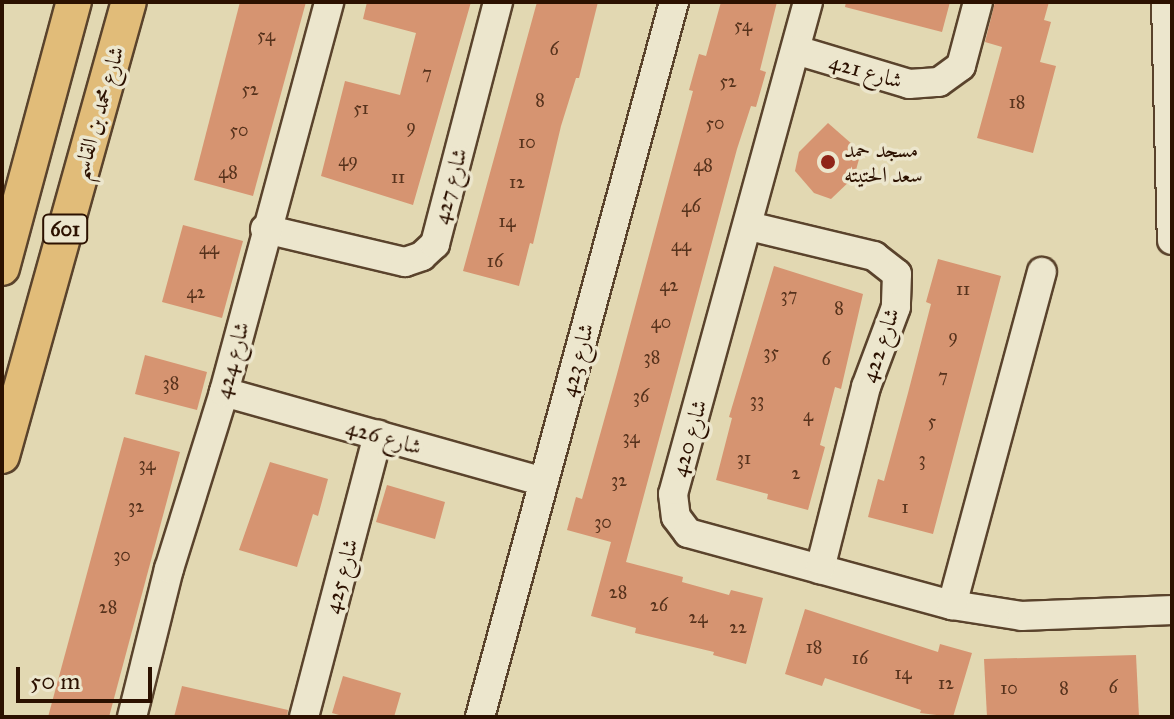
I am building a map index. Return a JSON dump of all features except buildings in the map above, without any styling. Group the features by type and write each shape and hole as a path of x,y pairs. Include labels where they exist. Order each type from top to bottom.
{"main road":[{"name":"601","path":"2,268 74,2"},
{"name":"شارع محمد بن القاسم","path":"2,456 129,2"}],"street":[{"name":"شارع 424","path":"132,717 169,569 224,392 265,229 329,2"},
{"name":"شارع 427","path":"265,229 405,262 422,256 435,244 498,2"},
{"name":"شارع 423","path":"480,717 674,2"},
{"name":"شارع 420","path":"808,2 673,494 676,517 688,533 952,605 1022,616 1172,610"},
{"name":"شارع 421","path":"796,50 909,84 939,82 961,66 978,2"},
{"path":"1166,2 1172,240"},
{"name":"شارع 422","path":"749,226 874,256 897,274 896,307 866,387 820,569"},
{"path":"952,605 1042,272"},
{"name":"شارع 426","path":"224,392 544,482"},
{"name":"شارع 425","path":"304,717 378,435"}],"place":[{"name":"مسجد حمد سعد الحتيته","path":"828,162"}]}
